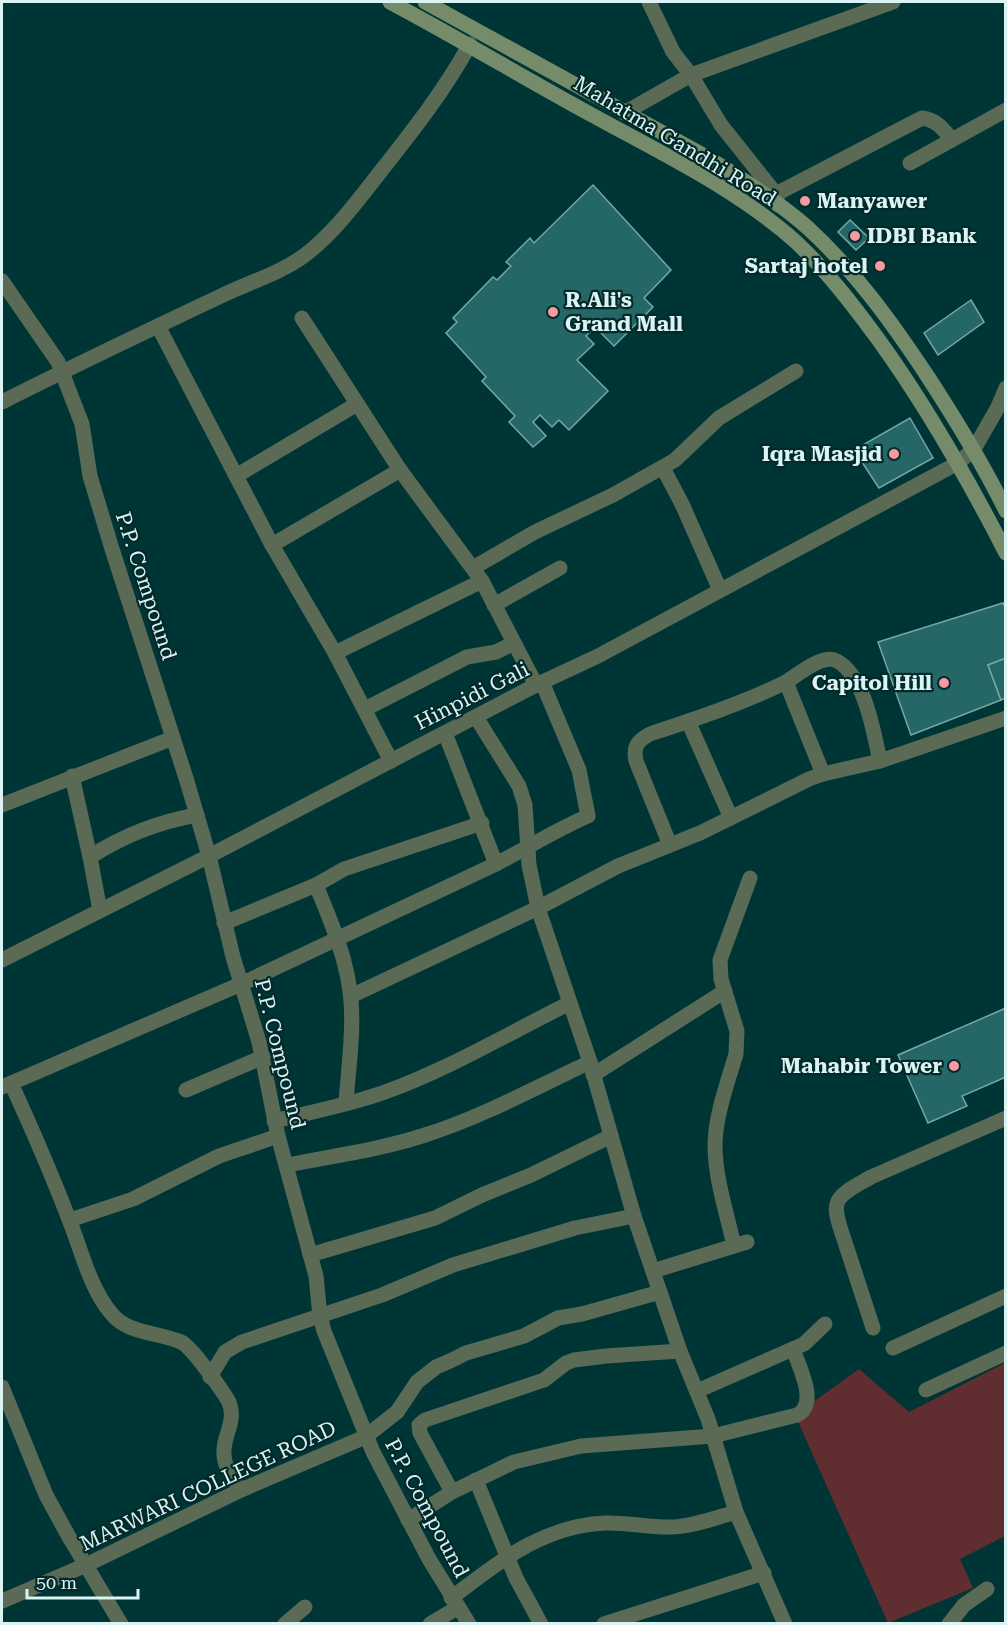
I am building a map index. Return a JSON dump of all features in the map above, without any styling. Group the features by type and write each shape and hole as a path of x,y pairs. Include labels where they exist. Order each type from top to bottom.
{"main road":[{"name":"Mahatma Gandhi Road","path":"390,2 470,44 733,195 767,218 796,243 827,274 859,313 921,400 958,463 1005,553"},
{"name":"Mahatma Gandhi Road","path":"425,2 711,160 777,200 837,256 902,337 974,449 1005,511"}],"street":[{"path":"649,2 673,52 692,75 722,125 777,200 922,118 931,119 952,140"},
{"path":"624,112 692,75 893,2"},
{"path":"2,402 285,267 304,255 327,235 353,206 432,106 449,82 470,44"},
{"path":"910,163 1005,110"},
{"name":"P.P. Compound","path":"2,281 58,362 82,424 90,476 209,856 224,923 263,1057 276,1128 315,1276 320,1316 341,1377 365,1437 408,1520 454,1603 469,1623"},
{"path":"240,1490 225,1465 223,1452 233,1412 225,1395 192,1350 183,1343 132,1328 118,1322 114,1317 100,1296 36,1137 6,1085 241,984 496,864 547,835 588,816 579,770 539,684 514,643 482,582 400,470 303,318"},
{"path":"158,326 272,545 334,653 391,761"},
{"path":"473,568 535,532 663,468 688,449 719,417 796,370"},
{"name":"Hinpidi Gali","path":"2,960 209,856 539,684 598,656 958,463 974,449 1002,406 1005,388"},
{"path":"236,476 357,404"},
{"path":"663,468 682,504 720,590"},
{"path":"272,545 400,470"},
{"path":"494,605 560,568"},
{"path":"334,653 482,582"},
{"path":"364,710 466,657 496,652 514,643"},
{"path":"670,845 636,761 634,750 642,738 786,682 820,662 831,659 839,662 855,681 867,705 880,761"},
{"path":"786,682 823,774"},
{"path":"476,717 519,786 523,797 526,849 538,908 592,1069 634,1216 680,1352 713,1436 736,1512 785,1623"},
{"path":"351,996 538,908 610,869 731,818 823,774 880,761 1005,718"},
{"path":"688,721 731,818"},
{"path":"445,733 482,823 496,864"},
{"path":"2,805 173,738"},
{"path":"72,776 100,910"},
{"path":"90,857 147,827 197,815"},
{"path":"224,923 316,885 344,869 482,823"},
{"path":"653,1271 741,1244 718,1174 715,1145 737,1043 737,1031 721,979 720,960 750,878"},
{"path":"316,885 345,966 351,996 352,1016 346,1103"},
{"path":"287,1166 374,1149 423,1136 471,1118 592,1069 725,991"},
{"path":"70,1220 133,1199 276,1128 402,1085 468,1055 570,1003"},
{"path":"186,1090 263,1057"},
{"path":"873,1328 840,1227 838,1201 851,1189 871,1177 1005,1118"},
{"path":"310,1255 435,1218 611,1136"},
{"path":"210,1377 225,1352 231,1347 382,1295 453,1265 591,1224 634,1216"},
{"name":"MARWARI COLLEGE ROAD","path":"2,1601 86,1565 240,1490 365,1437 397,1413 417,1382 436,1367 466,1353 524,1336 558,1318 582,1314 660,1292"},
{"path":"893,1348 1005,1296"},
{"path":"697,1392 793,1350 813,1337 825,1324"},
{"path":"408,1520 452,1492 514,1462 570,1448 603,1443 713,1436 803,1412 807,1397 793,1350"},
{"path":"452,1492 420,1432 419,1425 425,1420 544,1380 566,1363 574,1360 680,1352"},
{"path":"926,1390 1005,1353"},
{"path":"2,1387 46,1495 121,1623"},
{"path":"476,1480 507,1556 541,1623"},
{"path":"430,1623 507,1556 548,1536 575,1527 603,1523 672,1527 694,1524 736,1512"},
{"path":"604,1623 764,1573"},
{"path":"949,1623 969,1601 987,1589"},
{"path":"285,1623 305,1607"}],"shaded area":[{"path":"1005,1363 1005,1536 960,1559 973,1588 888,1623 795,1415 859,1369 909,1412"}],"building":[{"name":"R.Ali's Grand Mall","path":"593,185 671,270 644,298 653,307 614,346 595,327 586,336 594,344 577,360 608,391 569,430 559,420 552,427 540,415 533,422 546,436 533,447 509,422 515,416 482,381 486,377 446,333 457,322 453,318 493,277 497,280 511,266 506,262 530,238 534,243"},
{"name":"IDBI Bank","path":"850,220 869,238 856,250 838,232"},
{"path":"971,300 984,322 938,355 924,333"},
{"name":"Iqra Masjid","path":"910,418 933,458 879,488 854,450"},
{"name":"Capitol Hill","path":"1003,603 1006,609 1006,658 988,665 1001,700 911,735 878,642"},
{"path":"1006,658 1006,698 1001,700 988,665"},
{"name":"Mahabir Tower","path":"1006,1008 1006,1077 962,1096 967,1106 928,1123 898,1055"}],"place":[{"name":"Manyawer","path":"805,201"},
{"name":"IDBI Bank","path":"855,236"},
{"name":"Sartaj hotel","path":"880,266"},
{"name":"R.Ali's Grand Mall","path":"553,312"},
{"name":"Iqra Masjid","path":"894,454"},
{"name":"Capitol Hill","path":"944,683"},
{"name":"Mahabir Tower","path":"954,1066"}]}
